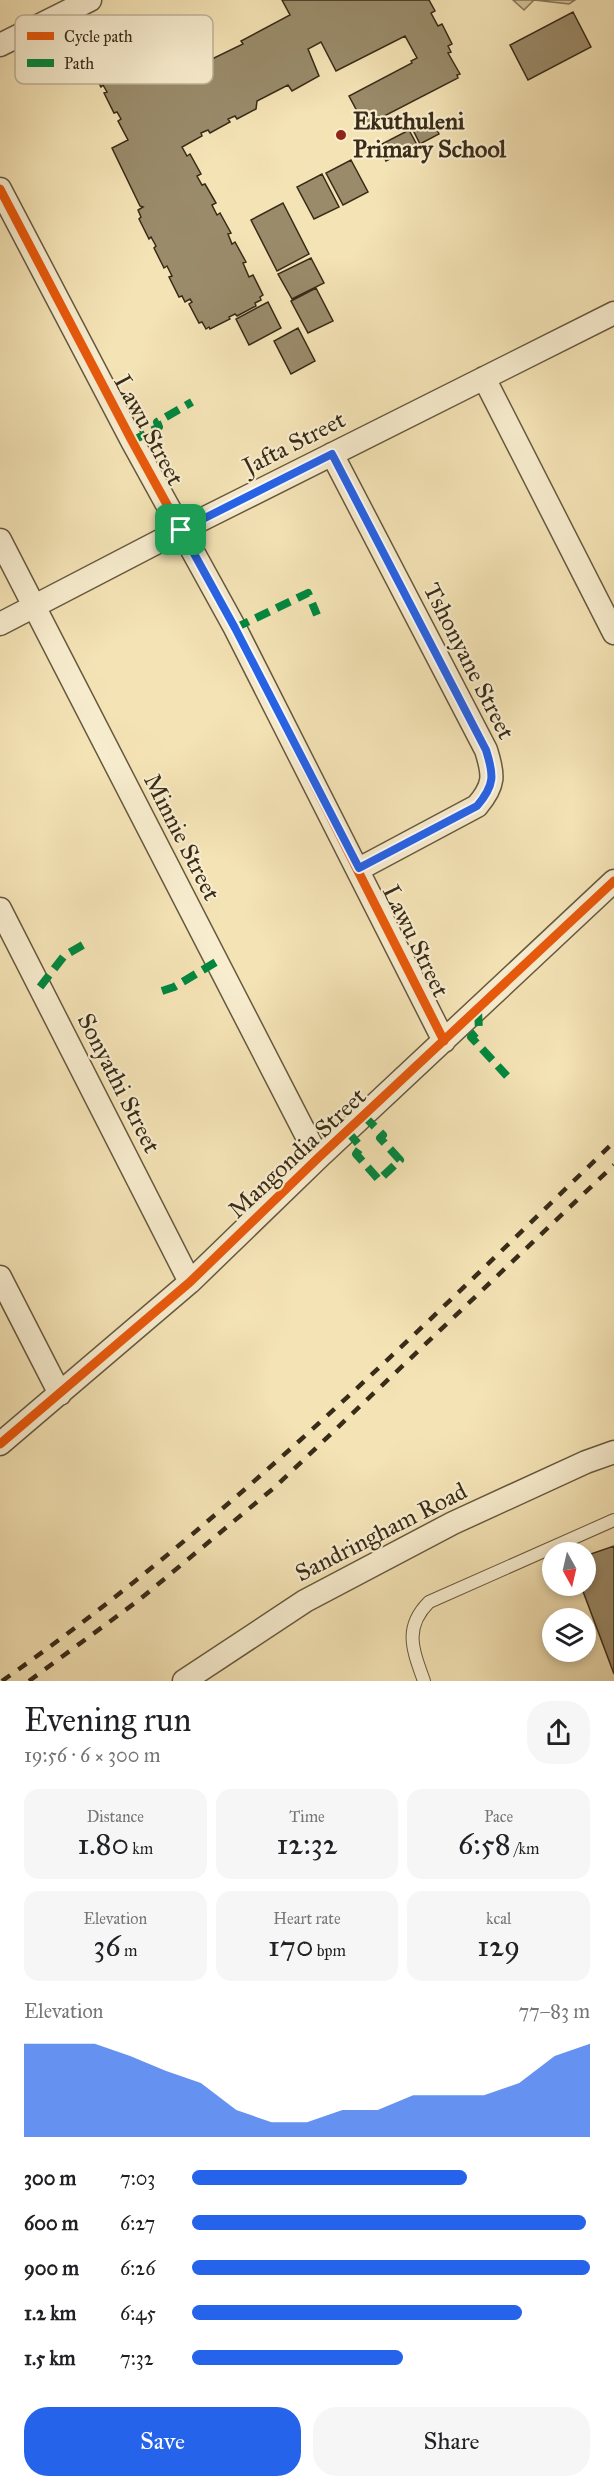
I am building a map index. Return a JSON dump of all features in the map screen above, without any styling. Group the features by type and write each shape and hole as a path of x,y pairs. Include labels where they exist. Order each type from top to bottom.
{"street":[{"path":"60,15 90,0"},
{"path":"0,45 15,38"},
{"name":"Lawu Street","path":"0,189 235,628 359,868 444,1041"},
{"name":"Jafta Street","path":"0,624 181,530 614,313"},
{"path":"484,378 614,633"},
{"name":"Tshonyane Street","path":"332,454 492,767 492,781 487,794 477,806 359,868"},
{"name":"Minnie Street","path":"0,540 318,1158"},
{"name":"Mangondia Street","path":"0,1444 190,1282 318,1158 614,881"},
{"name":"Sonyathi Street","path":"0,909 190,1282"},
{"path":"0,1277 60,1394"},
{"name":"Sandringham Road","path":"184,1681 304,1601 453,1523 586,1462 614,1452"}],"lane":[{"path":"424,1681 412,1648 413,1627 417,1614 429,1602 614,1520"}],"shaded area":[{"path":"513,0 534,0 524,10"},
{"path":"534,0 575,0 569,4"}],"building":[{"path":"282,0 429,0 435,11 431,13 438,26 442,24 452,44 448,46 451,52 448,53 460,74 457,75 458,78 365,126 349,96 412,63 411,61 417,58 405,36 336,71 321,42 308,49 319,76 292,91 288,85 257,101 256,109 237,119 235,116 228,119 230,122 210,133 208,130 201,133 202,136 182,147 187,156 190,154 201,174 197,176 202,185 205,184 216,203 212,205 217,215 220,213 231,233 228,234 232,244 235,242 246,262 243,263 249,277 253,275 263,295 260,297 261,300 255,303 256,306 206,329 202,322 199,323 189,304 192,302 190,299 185,302 182,296 179,297 169,277 172,276 167,266 164,268 154,248 156,246 151,237 149,239 139,219 141,217 138,210 143,207 140,206 112,148 128,140 118,121 121,119 117,112 114,113 104,93 107,92 103,85 101,87 99,84 213,84 213,59 243,44 241,41 290,15"},
{"path":"573,12 591,47 528,80 510,45"},
{"path":"431,118 439,134 420,144 412,128"},
{"path":"409,130 417,145 386,161 378,146"},
{"path":"351,160 368,192 343,205 326,173"},
{"path":"322,174 339,207 314,219 297,187"},
{"path":"283,203 309,254 277,271 251,220"},
{"path":"311,258 324,283 292,299 278,274"},
{"path":"316,288 333,321 308,333 291,301"},
{"path":"268,302 281,328 249,345 236,319"},
{"path":"298,328 315,361 291,374 274,341"},
{"path":"614,1546 614,1674 596,1626 596,1608 589,1608 585,1596 596,1596 596,1552"}],"railway":[{"path":"2,1681 84,1621 242,1492 393,1354 614,1142"},
{"path":"29,1681 139,1600 275,1487 614,1165"}],"marked path":[{"path":"132,441 159,427 157,422 192,402"},
{"path":"235,628 308,593 317,615"},
{"path":"40,987 64,956 88,942"},
{"path":"162,991 174,987 216,962"},
{"path":"478,1011 479,1030 471,1037 507,1076"},
{"path":"348,1132 361,1147 356,1154 379,1180 400,1160 380,1138 383,1135 364,1116"}],"cycle path":[{"path":"0,189 132,441 235,628 444,1041"},
{"path":"0,1444 190,1282 318,1158 614,881"}],"place":[{"name":"Ekuthuleni Primary School","path":"341,135"}],"route":[{"path":"332,454 486,750 492,767 492,781 487,794 477,806 359,868 235,628 181,530 332,454"}]}
